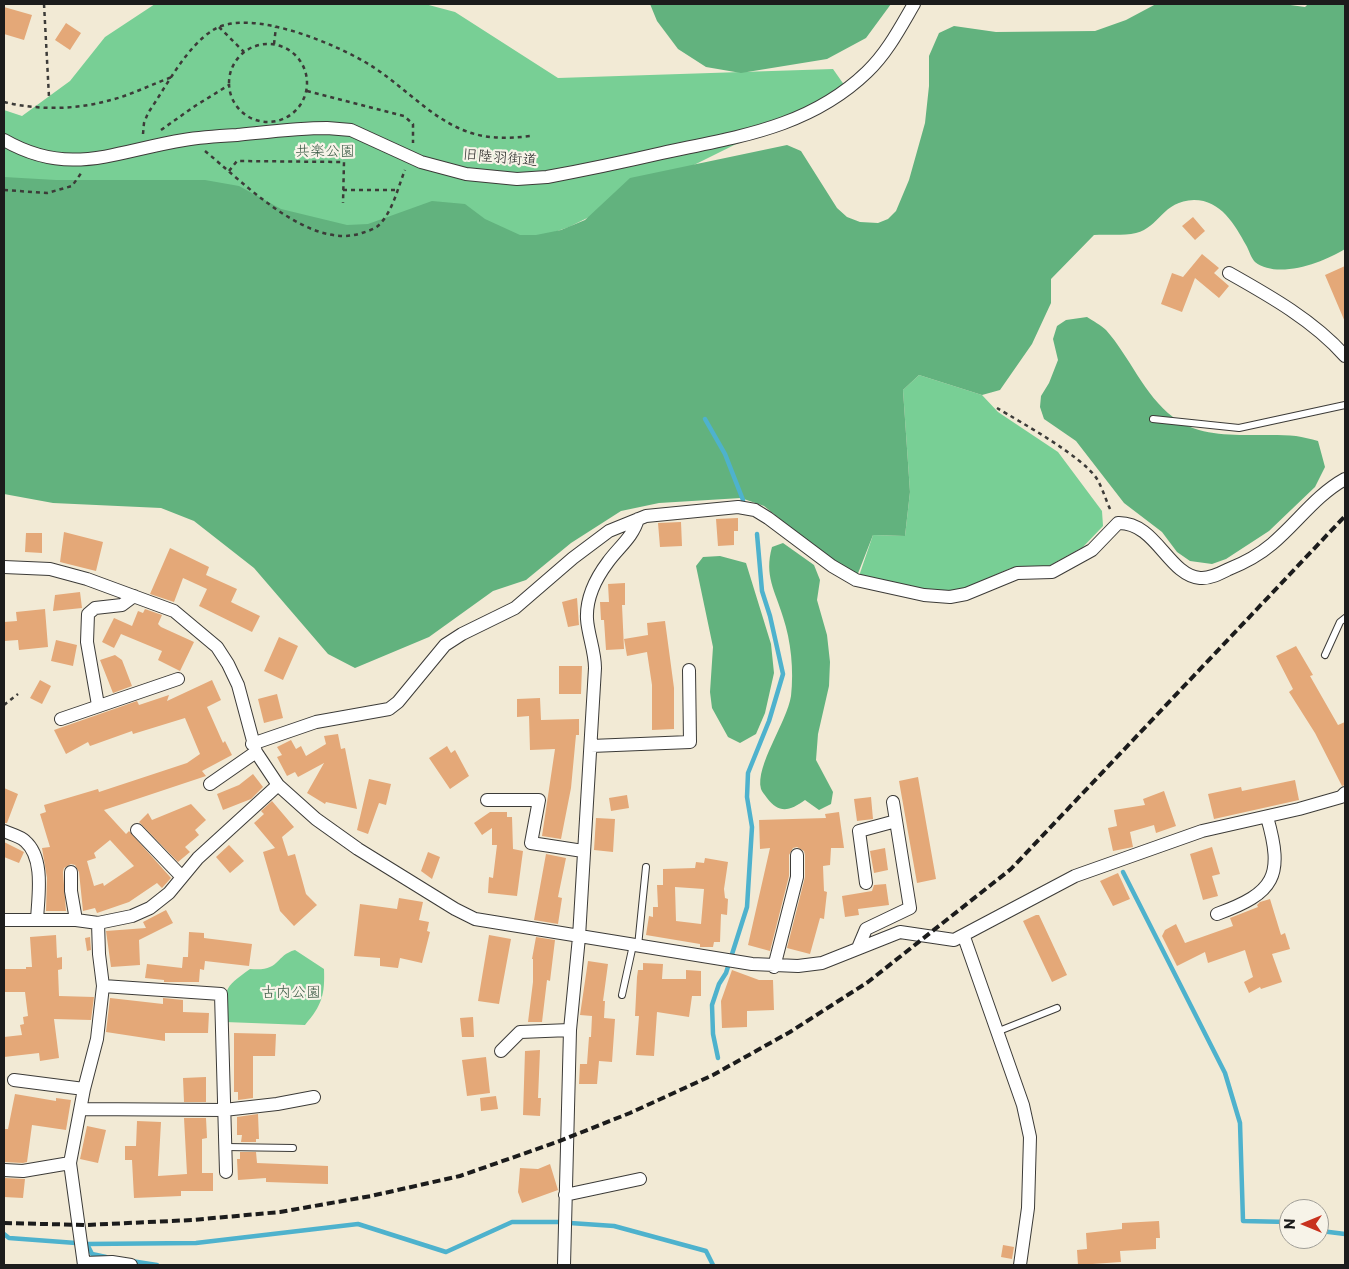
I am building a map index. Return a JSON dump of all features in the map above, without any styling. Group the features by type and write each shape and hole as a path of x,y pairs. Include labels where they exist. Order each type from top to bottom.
{"street":[{"name":"旧陸羽街道","path":"7,142 60,161 86,159 198,138 327,128 351,130 410,156 466,174 518,179 547,177 774,128 817,108 845,91 867,72 888,47 914,4"},
{"path":"1229,273 1262,292 1330,339 1345,356"},
{"path":"210,784 254,748 316,722 389,709 398,702 445,645 515,608 573,558 610,531 646,516 710,508 738,507 755,510 832,566 856,580 924,595 950,597 966,594 1018,573 1052,572 1092,550 1118,523 1128,523 1142,530 1188,573 1199,578 1206,578 1241,564 1270,546 1328,488 1345,479"},
{"path":"564,1265 570,1030 578,937 595,668 595,650 587,618 598,575 634,532 638,519"},
{"path":"4,567 50,569 87,579 174,611 217,647 238,685 254,748 278,785 316,819 358,849 468,916 475,919 578,937 774,967 822,963 900,932 954,940 964,937 1075,876 1202,831 1344,799"},
{"path":"98,705 87,642 88,614 95,608 122,605 134,596"},
{"path":"591,746 690,742 689,670"},
{"path":"61,719 178,679"},
{"path":"4,920 76,920 98,923 132,916 150,908 169,894 198,858 278,785"},
{"path":"486,800 539,800 531,843 583,851"},
{"path":"858,948 866,930 910,908 893,802"},
{"path":"1217,914 1250,900 1268,884 1276,859 1268,817"},
{"path":"866,883 859,831 896,821"},
{"path":"137,830 182,877"},
{"path":"4,831 25,840 34,852 38,871 37,920"},
{"path":"774,967 797,877 797,855"},
{"path":"71,872 71,891 76,920"},
{"path":"98,923 103,986 97,1038 84,1090 82,1110 70,1163 84,1264 112,1262 131,1265"},
{"path":"964,937 1024,1105 1030,1138 1028,1208 1020,1265"},
{"path":"103,986 221,994 226,1172"},
{"path":"501,1051 520,1032 570,1030"},
{"path":"14,1080 84,1090"},
{"path":"82,1110 224,1110 277,1104 314,1097"},
{"path":"4,1170 24,1171 70,1163"},
{"path":"566,1195 640,1179"}],"lane":[{"path":"1152,419 1239,428 1345,405"},
{"path":"1325,655 1340,622 1345,618"},
{"path":"622,995 636,946 646,867"},
{"path":"999,1031 1057,1008"},
{"path":"226,1147 293,1148"}],"path":[{"path":"44,4 49,97"},
{"path":"147,148 143,133 148,113 196,43 219,27 249,22 292,30 369,65 460,129 488,138 530,136"},
{"path":"219,27 244,52"},
{"path":"274,44 276,27"},
{"path":"260,44 274,44 292,51 300,58 305,68 307,90 303,101 288,118 266,123 244,115 231,97 229,85 234,64 244,52 260,44"},
{"path":"4,102 29,108 81,106 108,101 173,77"},
{"path":"143,133 161,130 194,106 229,85"},
{"path":"198,138 204,150 286,216 305,228 344,236 358,235 379,226 397,190 410,156 414,136 413,124 404,116 307,90"},
{"path":"4,190 47,193 67,188 83,170 86,159"},
{"path":"230,171 237,161 344,162 343,203"},
{"path":"343,190 397,190"},
{"path":"997,408 1048,438 1097,478 1118,523"},
{"path":"4,705 18,694"}],"green space":[{"name":"共楽公園","path":"155,4 425,4 455,12 558,78 833,69 847,89 569,227 351,303 4,245 4,110 22,116 70,81 105,37"},
{"path":"650,4 891,4 866,38 827,59 741,73 706,67 678,49 657,21"},
{"path":"1156,4 1283,4 1305,7 1308,4 1345,4 1345,249 1313,264 1301,267 1276,269 1265,267 1255,262 1226,215 1212,204 1194,200 1183,201 1175,205 1151,225 1136,233 1094,235 1051,279 1051,303 1032,344 1000,390 982,395 919,375 903,390 910,492 905,536 873,535 857,576 812,545 764,506 741,498 659,503 621,511 571,543 526,580 493,591 429,637 355,668 328,654 254,568 194,521 161,508 53,503 4,494 4,177 56,180 205,180 239,186 281,209 347,225 368,224 432,201 465,204 485,219 520,235 536,235 561,230 585,220 630,178 787,145 801,151 837,208 847,217 860,222 878,223 888,219 896,211 909,180 925,123 929,86 929,56 939,33 954,26 996,32 1095,31 1126,20"},
{"path":"1087,317 1106,330 1123,352 1145,387 1163,408 1186,425 1216,433 1296,436 1318,441 1325,467 1315,487 1269,531 1226,559 1212,564 1190,561 1177,552 1162,532 1124,503 1076,441 1044,419 1040,407 1041,396 1049,383 1058,360 1053,339 1057,326 1066,320"},
{"path":"919,375 982,395 998,412 1058,452 1102,511 1103,526 1083,547 1045,568 1011,568 963,589 942,591 895,585 859,576 873,535 905,536 910,492 903,390"},
{"path":"783,543 814,565 820,580 817,600 827,635 830,662 829,686 818,734 816,760 833,792 831,804 819,810 805,800 794,807 780,809 771,803 761,789 760,779 763,768 791,696 792,666 790,646 769,566 772,547"},
{"path":"720,556 746,563 771,644 774,673 765,713 756,734 740,743 728,737 712,708 710,692 713,647 696,566 703,557"},
{"name":"古内公園","path":"295,950 324,969 324,986 319,1005 305,1025 225,1022 227,991 234,981 250,969 272,966 283,956"}],"building":[{"path":"4,7 32,15 24,40 4,34"},
{"path":"66,23 81,33 70,50 55,40"},
{"path":"1193,217 1205,231 1195,240 1182,226"},
{"path":"1202,254 1219,268 1214,273 1229,286 1219,298 1195,278 1182,312 1161,304 1172,273 1183,277"},
{"path":"1345,266 1345,322 1325,275"},
{"path":"738,518 738,531 734,531 734,545 718,546 716,519"},
{"path":"681,522 682,546 660,547 658,523"},
{"path":"64,532 103,542 96,571 60,562"},
{"path":"26,533 42,533 42,553 25,552"},
{"path":"170,548 209,567 206,575 237,589 231,602 260,616 252,632 199,606 207,589 183,578 174,602 150,594"},
{"path":"625,583 625,605 622,605 624,649 606,650 604,620 601,620 600,602 609,602 608,584"},
{"path":"80,592 82,608 53,611 55,595"},
{"path":"577,598 579,625 568,627 562,602"},
{"path":"45,609 48,647 19,650 18,640 4,641 4,622 17,621 16,612"},
{"path":"145,609 162,615 158,624 161,627 194,642 180,671 158,660 162,651 121,634 114,648 102,642 114,618 132,626 138,611 143,613"},
{"path":"665,621 674,688 674,729 652,730 652,685 647,652 627,656 624,639 648,635 647,623"},
{"path":"279,637 298,646 283,680 264,671"},
{"path":"56,640 77,645 73,666 51,661"},
{"path":"1296,646 1313,675 1310,676 1338,725 1345,722 1345,785 1342,786 1315,733 1289,692 1293,689 1276,656"},
{"path":"115,655 122,660 132,686 113,693 100,660"},
{"path":"559,666 582,666 581,694 559,694"},
{"path":"40,680 51,686 42,704 30,698"},
{"path":"212,680 221,700 207,707 223,743 225,741 232,755 202,771 206,776 104,810 126,834 129,831 171,878 162,888 157,883 129,902 97,913 95,908 83,911 79,872 75,865 71,864 64,868 63,872 66,911 46,911 47,878 42,848 50,847 40,814 46,812 44,805 98,789 99,792 187,763 200,754 185,718 133,734 132,731 90,746 88,742 66,754 54,730 137,701 139,705 169,695 167,701","holes":["110,840 134,866 104,886 103,883 94,886 87,861 96,858 94,853"]},
{"path":"277,694 283,718 264,723 258,699"},
{"path":"540,698 541,720 579,719 579,735 576,735 571,788 561,839 542,836 555,749 530,750 529,716 517,717 517,699"},
{"path":"338,734 341,749 345,748 357,809 326,802 325,804 307,793 324,763 298,777 295,772 287,776 277,757 282,755 277,747 291,740 296,749 301,746 306,756 326,744 324,736"},
{"path":"447,746 451,753 455,750 469,776 450,789 429,758"},
{"path":"253,774 263,787 251,799 223,810 217,794 239,785"},
{"path":"918,777 936,879 917,883 899,781"},
{"path":"369,779 391,784 386,805 379,803 368,834 357,830"},
{"path":"1295,780 1299,800 1214,819 1208,794 1241,787 1242,791"},
{"path":"4,788 18,794 7,823 4,823"},
{"path":"1164,791 1176,826 1156,833 1154,825 1130,832 1133,847 1113,851 1108,828 1117,826 1114,810 1145,805 1143,799"},
{"path":"627,795 629,808 611,811 609,798"},
{"path":"871,797 873,819 857,821 854,799"},
{"path":"272,801 294,827 282,837 288,856 295,854 306,894 317,905 294,926 280,911 263,852 275,848 254,823 264,814 261,811"},
{"path":"191,804 206,820 195,830 199,835 185,847 190,852 178,862 139,822 148,813 152,820"},
{"path":"490,812 507,812 507,817 512,817 513,849 523,851 517,896 488,893 489,877 493,878 497,845 492,845 492,828 482,835 474,823"},
{"path":"839,812 844,848 831,848 830,865 823,866 824,891 827,892 824,919 820,918 810,954 787,948 805,877 804,851 797,847 793,848 789,855 789,876 770,951 748,945 770,848 760,849 759,820 826,818 825,814"},
{"path":"596,818 615,819 613,852 594,850"},
{"path":"4,842 24,852 19,863 4,857"},
{"path":"229,845 244,861 230,873 216,857"},
{"path":"1212,847 1220,874 1212,876 1218,896 1203,900 1190,854"},
{"path":"885,848 888,870 874,873 870,851"},
{"path":"428,852 440,857 432,879 421,871"},
{"path":"546,854 566,858 558,897 562,898 558,924 534,920"},
{"path":"705,858 728,862 724,889 725,898 728,899 727,915 721,914 720,942 714,942 713,947 700,947 700,944 646,935 649,916 653,917 653,907 658,907 657,885 663,885 663,869 695,868 696,862 704,863","holes":["675,887 704,889 701,924 676,921"]},
{"path":"1118,873 1130,899 1113,906 1100,881"},
{"path":"886,884 889,905 858,909 859,915 845,917 842,896 872,891 874,885"},
{"path":"399,898 423,902 419,920 429,922 427,931 430,932 422,963 400,958 398,968 380,966 380,958 354,956 360,904 397,909"},
{"path":"1270,899 1281,935 1285,933 1290,949 1272,954 1282,982 1261,989 1260,987 1249,993 1244,982 1253,977 1245,950 1208,963 1205,952 1177,966 1162,936 1165,930 1176,924 1185,943 1233,926 1230,918 1258,907 1257,905 1260,902"},
{"path":"166,910 173,923 139,940 140,965 111,967 106,931 146,928 143,922"},
{"path":"1039,915 1067,975 1052,982 1023,921"},
{"path":"189,932 204,933 204,938 252,944 249,966 205,961 204,970 200,969 199,982 164,982 164,980 145,978 147,964 182,968 183,957 188,957"},
{"path":"56,935 57,958 62,957 62,969 58,970 59,996 94,997 91,1020 54,1019 59,1058 40,1061 39,1053 4,1057 4,1037 22,1035 20,1025 24,1024 23,1017 28,1016 25,992 4,992 4,969 26,969 26,967 32,967 30,937"},
{"path":"489,935 511,939 499,1004 478,1001"},
{"path":"90,937 91,950 87,951 85,938"},
{"path":"536,937 555,940 550,981 547,980 542,1022 528,1022 533,982 532,959"},
{"path":"588,961 608,964 603,1001 605,1001 604,1018 615,1019 612,1062 599,1061 597,1084 579,1084 580,1064 587,1064 589,1037 591,1037 592,1016 580,1015"},
{"path":"643,963 663,964 662,979 686,979 686,970 701,971 701,996 692,996 689,1017 657,1012 654,1056 636,1055 639,1016 635,1016 637,977 638,970 643,970"},
{"path":"732,970 759,980 773,980 774,1010 747,1011 747,1027 722,1028 721,1001"},
{"path":"110,998 163,1004 163,998 183,1000 183,1012 209,1013 208,1033 165,1033 165,1041 106,1032"},
{"path":"473,1017 474,1037 462,1037 460,1018"},
{"path":"234,1033 276,1034 275,1056 253,1056 253,1098 238,1100 238,1092 234,1092"},
{"path":"540,1050 538,1098 541,1098 540,1116 523,1115 525,1051"},
{"path":"486,1057 490,1093 467,1096 462,1060"},
{"path":"206,1077 206,1102 184,1102 183,1078"},
{"path":"15,1094 56,1101 56,1098 71,1100 66,1130 32,1125 27,1162 23,1163 4,1162 4,1129 8,1129"},
{"path":"496,1096 498,1109 481,1111 480,1098"},
{"path":"258,1114 259,1139 256,1139 256,1142 241,1142 242,1135 237,1135 237,1117"},
{"path":"184,1118 206,1118 207,1138 202,1139 202,1173 213,1173 213,1191 181,1191 181,1196 134,1198 132,1160 125,1160 125,1146 136,1146 137,1121 161,1122 158,1176 187,1174"},
{"path":"87,1126 106,1130 98,1163 80,1159"},
{"path":"240,1152 256,1152 257,1163 328,1166 328,1184 266,1182 266,1178 238,1180 237,1159 240,1159"},
{"path":"550,1164 558,1190 522,1203 518,1192 520,1168 538,1169"},
{"path":"4,1178 25,1179 23,1198 4,1197"},
{"path":"1159,1221 1160,1238 1156,1238 1156,1249 1120,1251 1121,1262 1078,1265 1077,1250 1087,1249 1086,1233 1122,1229 1122,1223"},
{"path":"1003,1245 1014,1247 1012,1259 1001,1257"}],"waterway":[{"path":"705,419 725,454 743,500"},
{"path":"718,1058 713,1034 712,1005 719,984 726,973 747,907 752,827 747,797 748,773 769,721 783,674 770,616 762,591 757,534"},
{"path":"1123,872 1225,1073 1240,1123 1243,1221 1279,1222"},
{"path":"106,1257 92,1254 87,1244 196,1243 358,1224 446,1252 512,1222 560,1222"},
{"path":"570,1223 614,1226 706,1251 713,1265"},
{"path":"1329,1232 1345,1234"},
{"path":"4,1234 9,1238 76,1243"},
{"path":"131,1261 157,1265"}],"railway":[{"path":"4,1223 86,1225 192,1220 280,1212 371,1196 460,1176 557,1142 630,1113 713,1075 790,1032 868,982 1011,869 1345,516"}]}
